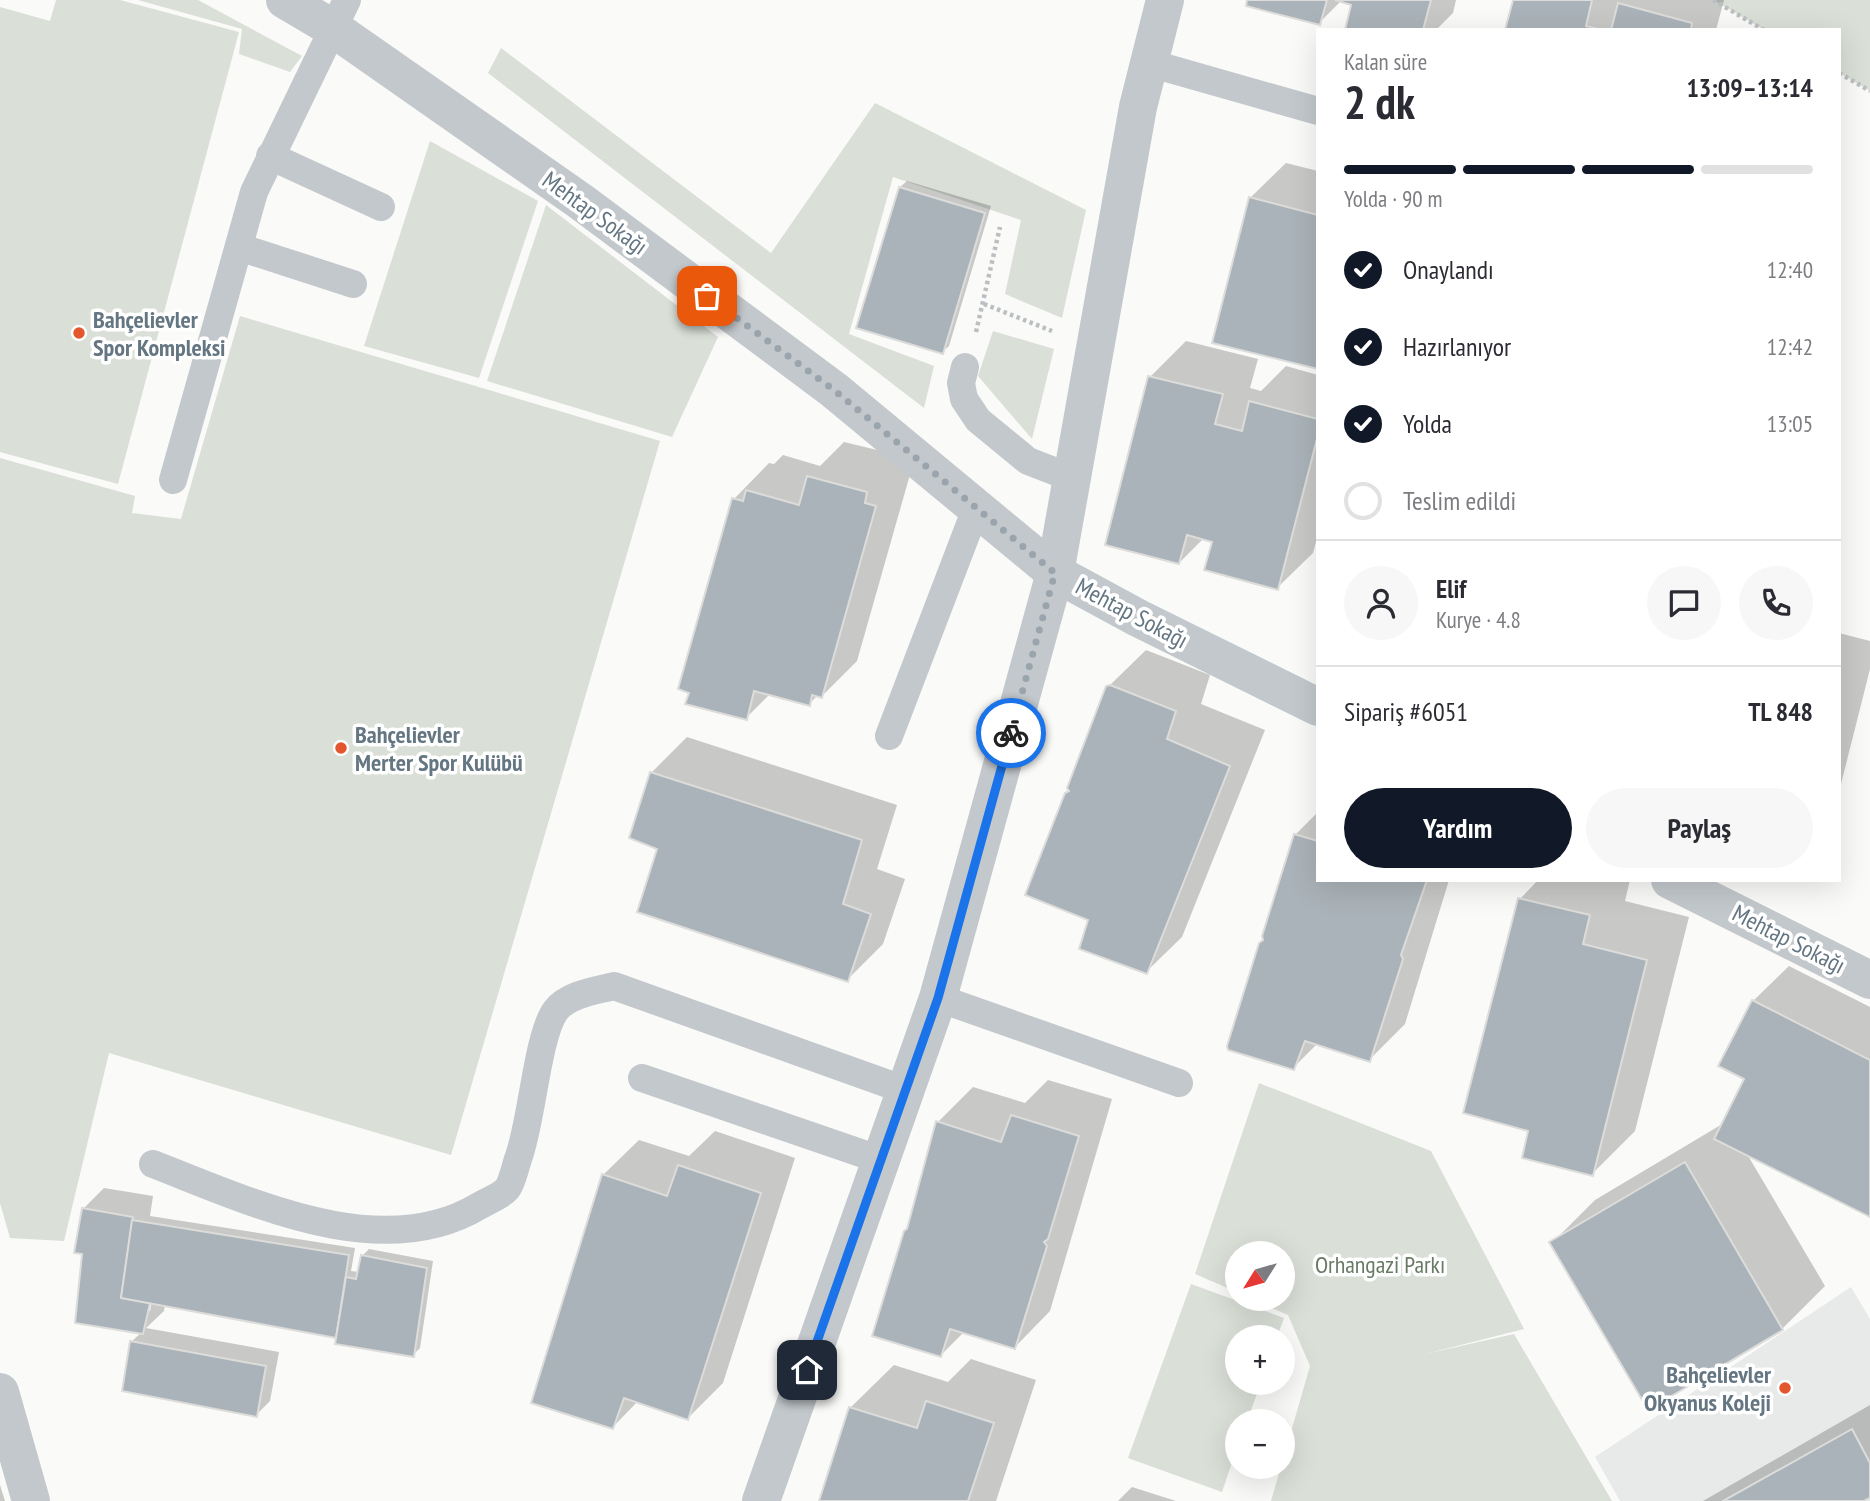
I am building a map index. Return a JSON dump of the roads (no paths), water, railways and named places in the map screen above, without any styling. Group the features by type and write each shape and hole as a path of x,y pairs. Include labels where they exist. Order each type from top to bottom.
{"street":[{"name":"Mehtap Sokağı","path":"285,0 340,15 580,201 834,390 1055,573 1316,705"},
{"path":"761,1501 938,998 1055,573 1138,107 1165,0"},
{"name":"Mehtap Sokağı","path":"1674,882 1870,980"},
{"path":"0,1392 31,1501"}],"lane":[{"path":"173,480 254,192 340,15"},
{"path":"1149,63 1316,110"},
{"path":"270,156 381,206"},
{"path":"239,247 353,284"},
{"path":"965,367 961,383 964,399 978,420 1028,461 1072,478"},
{"path":"889,736 977,506"},
{"path":"153,1164 279,1213 329,1223 388,1229 424,1228 460,1218 507,1189 525,1141 545,1033 556,1010 573,997 614,986 905,1090"},
{"path":"938,998 1179,1083"},
{"path":"642,1078 881,1160"}],"place":[{"name":"Bahçelievler Spor Kompleksi","path":"79,333"},
{"name":"Bahçelievler Merter Spor Kulübü","path":"341,748"},
{"name":"Bahçelievler Okyanus Koleji","path":"1785,1388"}],"park label":[{"name":"Orhangazi Parkı","path":"1380,1264"}]}
